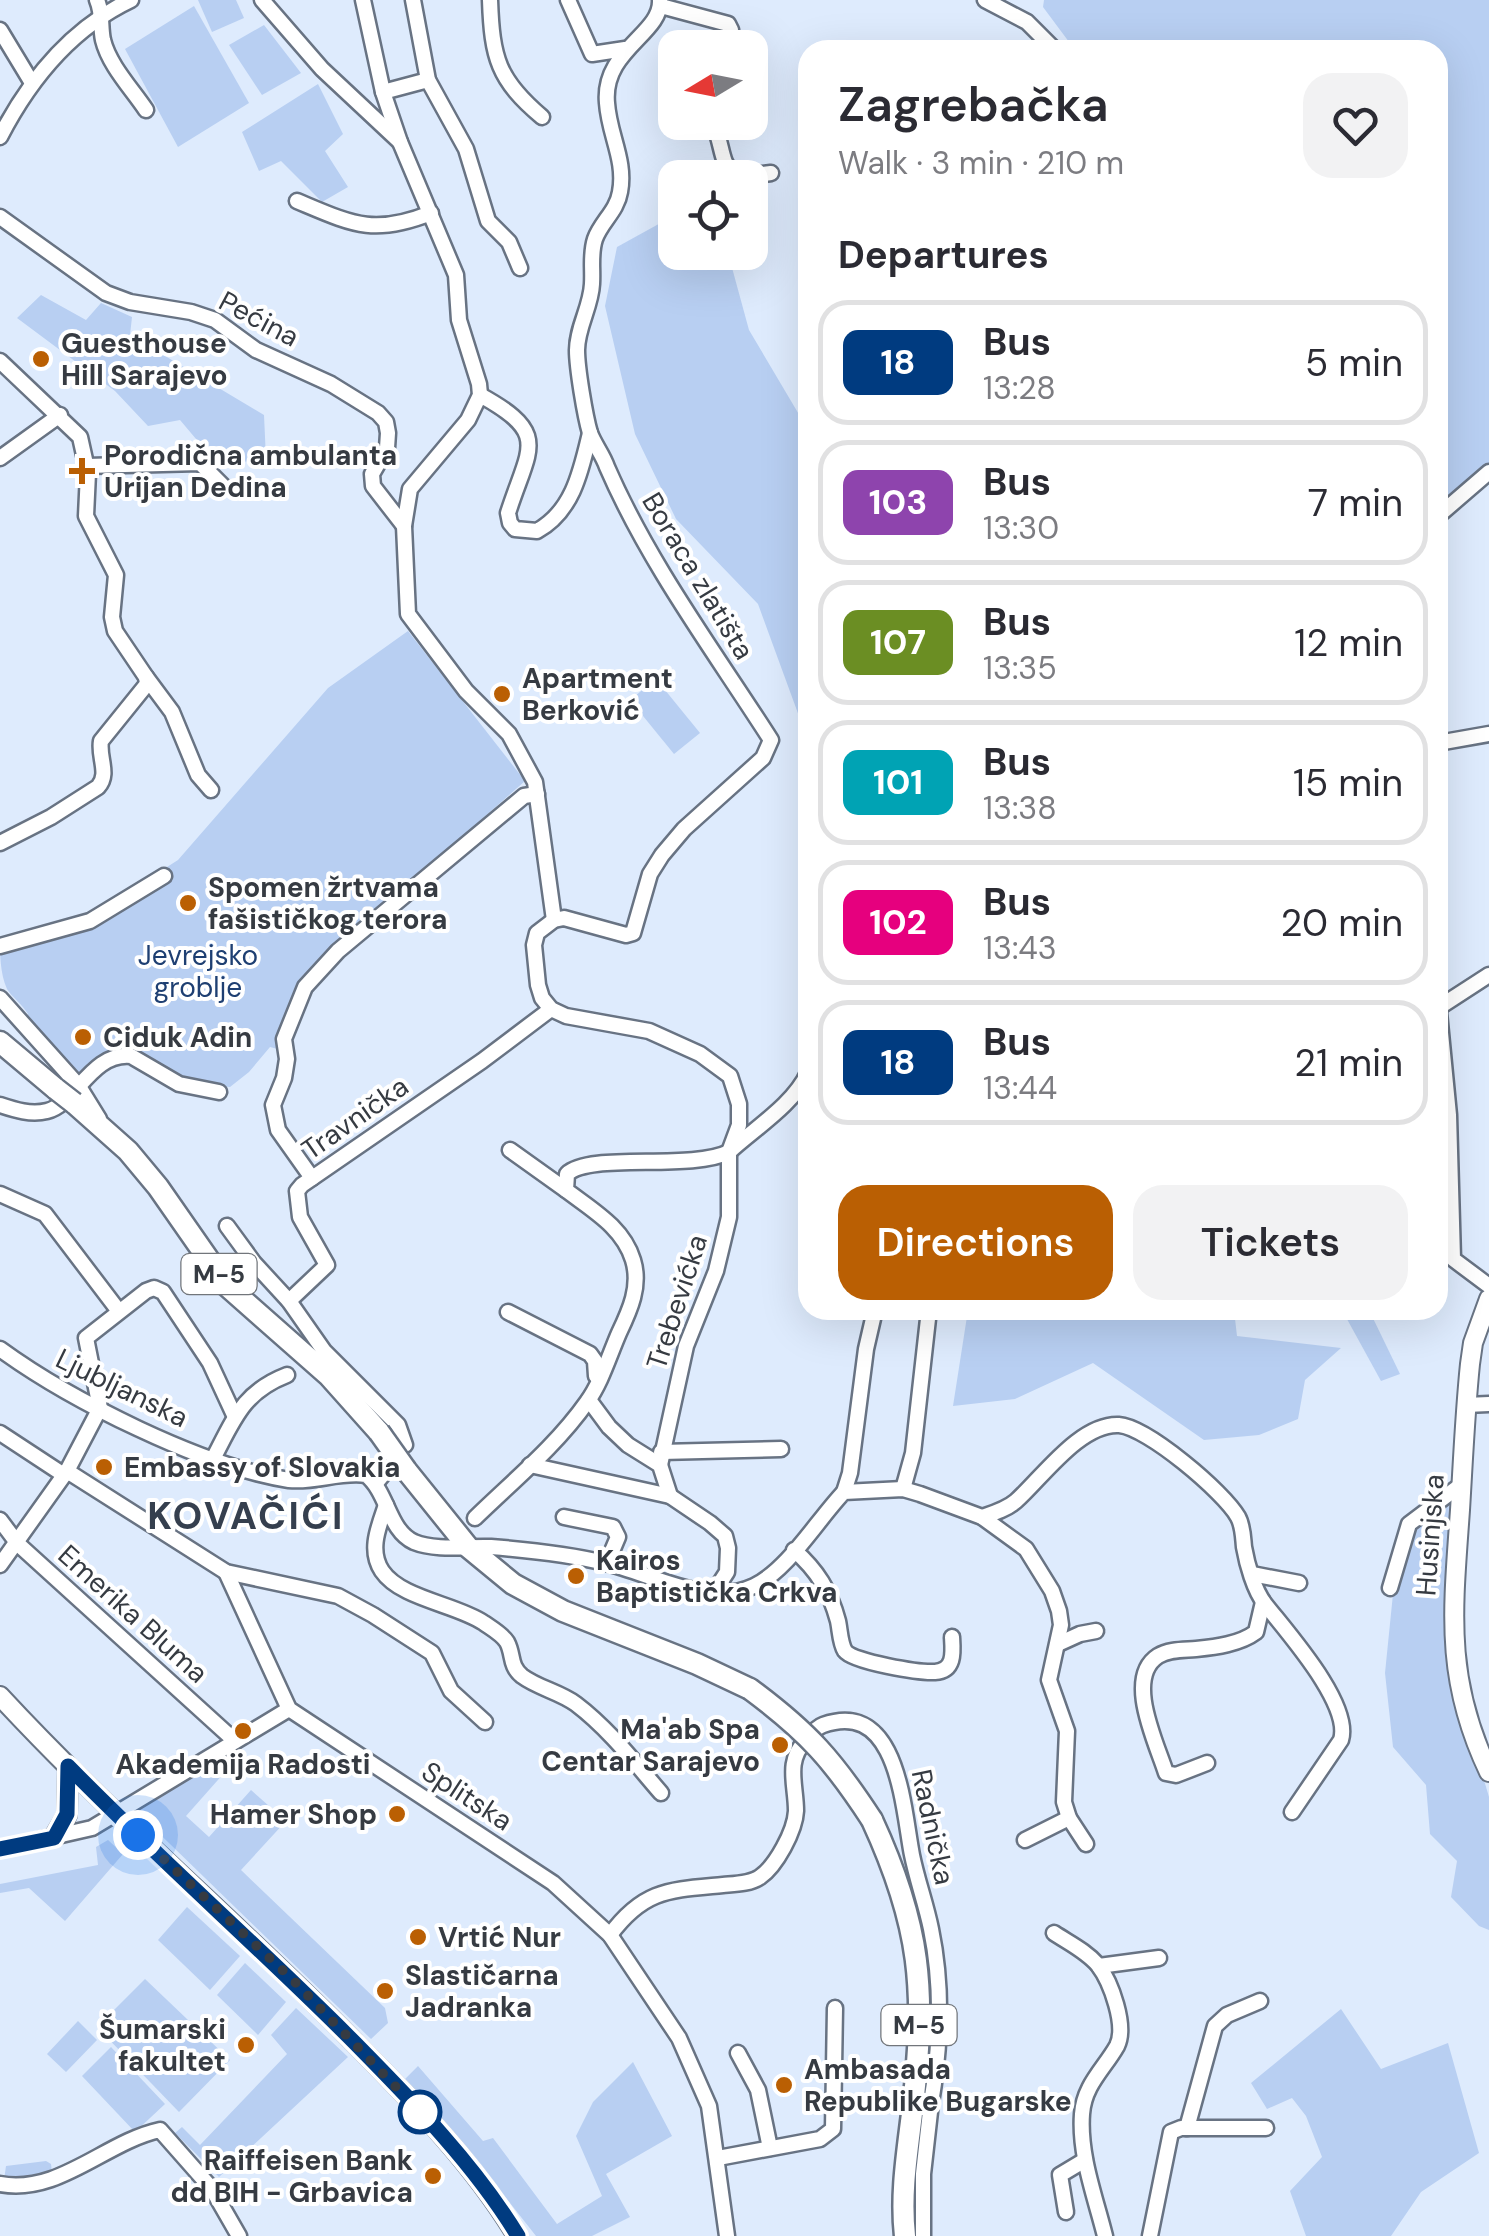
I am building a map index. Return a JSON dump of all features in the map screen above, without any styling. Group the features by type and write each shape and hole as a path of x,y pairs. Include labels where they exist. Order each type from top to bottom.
{"main road":[{"name":"M-5","path":"0,1042 56,1089 76,1094 158,1187 227,1286 330,1376 379,1432 398,1468 488,1567 538,1599 750,1689 826,1752 872,1820 899,1882 917,1950 922,2102 904,2189 905,2236"},
{"name":"Husinjska","path":"1489,1299 1473,1343 1466,1405 1453,1654 1472,1736 1489,1772"},
{"path":"0,1696 117,1815 266,1952 391,2079 486,2187 518,2236"},
{"path":"54,1838 67,1814 68,1766"}],"street":[{"path":"0,137 32,84 100,7 131,0"},
{"path":"262,0 322,70 400,142"},
{"path":"363,0 400,142 456,275 457,312 480,395 468,420 410,489 404,526 408,614 466,692 509,734 535,782 554,920 538,933 534,945 538,985 551,1008"},
{"path":"413,0 428,80 466,149 488,221 509,242 520,268"},
{"path":"490,0 497,56 505,80 542,117"},
{"path":"568,0 592,54 625,49"},
{"path":"985,0 1026,22 1045,40"},
{"name":"Boraca zlatišta","path":"554,920 578,920 626,935 632,933 650,874 662,855 684,828 763,758 771,740 631,522 590,433 577,353 592,285 591,258 596,236 620,196 622,172 606,102 610,71 625,49 653,23 660,3 728,24 728,30"},
{"path":"100,7 102,37 109,55 146,110"},
{"path":"0,30 32,84"},
{"path":"384,92 428,80"},
{"path":"717,140 724,164 734,173 771,173"},
{"path":"298,201 370,227 400,225 431,212"},
{"name":"Pećina","path":"0,217 106,293 215,320 256,350 330,384 378,413 386,422 387,448 372,474 373,486 404,526"},
{"path":"0,361 80,437 87,466 86,516 116,575 112,617 115,631 172,712 198,775 211,790"},
{"name":"Boraca zlatišta","path":"480,395 514,414 529,436 530,450 508,513 515,530 537,531 560,514 579,478 590,433"},
{"path":"0,458 60,415"},
{"path":"87,466 200,463 223,486"},
{"path":"1448,507 1489,472"},
{"path":"0,843 51,817 103,782 100,741 145,691 146,677"},
{"path":"1448,742 1489,734"},
{"path":"312,1178 278,1130 273,1105 287,1060 284,1039 305,988 338,951 448,859 524,796 537,794"},
{"path":"0,946 90,920 164,876"},
{"path":"1448,1000 1489,975"},
{"path":"0,998 76,1094"},
{"name":"Travnička","path":"289,1301 327,1265 300,1216 297,1191 551,1008"},
{"name":"Trebevićka","path":"551,1008 566,1016 648,1030 725,1070 734,1084 739,1125 730,1152 729,1217 716,1271 686,1346 660,1459"},
{"path":"0,1105 24,1112 46,1112 76,1094 105,1062 122,1056 131,1056 178,1084 219,1092"},
{"path":"566,1190 567,1174 578,1166 694,1161 730,1152 798,1090"},
{"name":"Trebevićka","path":"475,1518 530,1465 592,1394 631,1308 637,1283 634,1261 610,1223 510,1150"},
{"path":"1448,1181 1453,1259"},
{"path":"0,1194 45,1214 118,1310"},
{"path":"227,1226 289,1301 324,1351 398,1425 405,1445"},
{"path":"1448,1256 1489,1286"},
{"path":"0,1566 66,1473 100,1408 86,1338 146,1291 154,1288 163,1292 210,1363 235,1417"},
{"path":"508,1312 593,1357 597,1371 592,1394 609,1427 660,1459 781,1448"},
{"path":"398,1468 376,1483 403,1534 413,1542 539,1552 607,1563 681,1587 714,1592 752,1588 772,1574 844,1492 873,1320"},
{"path":"903,1490 914,1454 928,1320"},
{"name":"Ljubljanska","path":"0,1349 58,1387 213,1458 285,1479 326,1480 358,1474 376,1483"},
{"path":"213,1458 235,1417 257,1389 287,1375"},
{"path":"1466,1405 1489,1404"},
{"path":"982,1517 1015,1502 1090,1433 1118,1425 1136,1430 1172,1453 1237,1515 1263,1602 1302,1646 1328,1690 1344,1731 1342,1740 1292,1812"},
{"path":"0,1433 226,1572 338,1596 373,1615 432,1654 451,1691 485,1722"},
{"path":"660,1459 670,1496"},
{"path":"530,1465 670,1496 719,1528 728,1548 727,1572 714,1592"},
{"path":"1390,1588 1408,1524 1462,1484"},
{"path":"844,1492 903,1490 982,1517 1026,1549 1052,1591 1061,1625 1049,1680 1067,1731 1064,1802 1086,1844"},
{"path":"386,1505 376,1535 376,1550 384,1574 419,1595 479,1619 502,1636 515,1669 580,1707 612,1736 661,1793"},
{"path":"564,1517 613,1527 618,1538 607,1563"},
{"name":"Emerika Bluma","path":"0,1520 18,1544 235,1741"},
{"path":"794,1550 823,1581 833,1601 848,1655 884,1665 937,1672 947,1669 951,1662 952,1636"},
{"path":"0,1849 92,1828 289,1709 226,1572"},
{"path":"1252,1574 1298,1583"},
{"path":"1207,1762 1176,1775 1166,1773 1145,1710 1144,1679 1152,1660 1161,1653 1225,1645 1250,1637 1259,1625 1263,1602"},
{"path":"1058,1644 1096,1631"},
{"name":"Splitska","path":"289,1709 553,1884 610,1935"},
{"name":"Radnička","path":"610,1935 639,1903 660,1892 758,1878 771,1865 795,1818 792,1766 800,1747 820,1726 840,1722 863,1726 878,1738 893,1760 931,1930 940,2051 922,2102"},
{"path":"1025,1840 1069,1818"},
{"path":"1054,1934 1099,1966 1120,2027 1120,2040 1097,2071 1082,2112 1085,2160 1105,2236"},
{"path":"610,1935 648,1986 678,2038 708,2106 727,2236"},
{"path":"1099,1966 1159,1958"},
{"path":"1186,2128 1215,2026 1226,2015 1260,2001"},
{"path":"718,2158 820,2139 833,2128 836,2008"},
{"path":"738,2053 758,2090 770,2148"},
{"path":"922,2102 924,2236"},
{"path":"1150,2236 1169,2135 1186,2128 1266,2128"},
{"path":"0,2184 42,2184 160,2130 212,2190 240,2236"},
{"path":"1066,2212 1060,2175 1085,2160"}],"green space":[{"path":"198,0 236,0 244,18 212,32"},
{"path":"1044,0 1489,0 1489,482 1448,519 1448,40 1068,40 1043,7"},
{"path":"194,6 249,103 178,147 125,49"},
{"path":"264,25 301,73 262,95 229,45"},
{"path":"318,84 343,134 325,151 348,187 322,202 281,161 259,171 242,132"},
{"path":"658,224 658,270 733,270 749,330 798,413 798,713 758,604 676,519 635,434 605,306 617,247"},
{"path":"41,295 86,320 101,303 132,317 130,335 264,415 266,459 218,465 180,420 148,426 115,391 17,318"},
{"name":"Jevrejsko groblje","path":"408,631 525,781 322,960 282,1050 270,1047 230,1087 182,1083 131,1051 75,1075 25,1020 28,1014 7,989 0,937 50,929 109,904 178,860 328,688"},
{"path":"656,679 700,733 674,754 630,700"},
{"path":"966,1320 1235,1320 1237,1336 1341,1348 1305,1380 1298,1419 1259,1435 1204,1440 1093,1363 1015,1399 953,1406"},
{"path":"1347,1320 1374,1320 1400,1374 1381,1381"},
{"path":"1449,1498 1447,1656 1489,1797 1489,1930 1479,1926 1451,1897 1457,1861 1430,1834 1426,1785 1393,1747 1385,1673 1394,1584 1408,1531"},
{"path":"212,1764 225,1772 186,1816 209,1837 251,1790 286,1821 241,1870 385,2008 388,2023 371,2039 136,1811"},
{"path":"108,1840 123,1854 65,1921 29,1888 0,1893 0,1884 98,1865 96,1847"},
{"path":"187,1907 240,1956 210,1990 158,1940"},
{"path":"245,1963 286,2002 258,2035 217,1995"},
{"path":"145,1979 230,2060 179,2112 97,2027"},
{"path":"296,2008 348,2057 219,2177 175,2133 182,2127 200,2145 287,2054 271,2035"},
{"path":"1341,2009 1381,2069 1448,2043 1479,2153 1421,2192 1391,2236 1306,2236 1290,2191 1322,2157 1306,2116 1292,2098 1267,2109 1251,2083"},
{"path":"78,2021 97,2040 66,2072 47,2054"},
{"path":"111,2047 165,2104 135,2132 82,2076"},
{"path":"633,2062 672,2136 606,2174 630,2217 592,2236 536,2236 404,2080 418,2066 483,2141 493,2138 557,2224 602,2196 576,2136 593,2102"},
{"path":"46,2161 52,2172 46,2179 4,2180 6,2166"}],"bus line":[{"name":"18","path":"0,1849 54,1838 67,1814 68,1766 266,1952 391,2079 486,2187 518,2236"}],"place":[{"name":"Guesthouse Hill Sarajevo","path":"41,359"},
{"name":"Porodična ambulanta Urijan Dedina","path":"82,471"},
{"name":"Apartment Berković","path":"502,694"},
{"name":"Spomen žrtvama fašističkog terora","path":"188,903"},
{"name":"Ciduk Adin","path":"83,1037"},
{"name":"Embassy of Slovakia","path":"104,1467"},
{"name":"Kairos Baptistička Crkva","path":"576,1576"},
{"name":"Akademija Radosti","path":"243,1731"},
{"name":"Ma'ab Spa Centar Sarajevo","path":"780,1745"},
{"name":"Hamer Shop","path":"397,1814"},
{"name":"Vrtić Nur","path":"418,1937"},
{"name":"Slastičarna Jadranka","path":"385,1991"},
{"name":"Šumarski fakultet","path":"246,2045"},
{"name":"Ambasada Republike Bugarske","path":"784,2085"},
{"name":"Raiffeisen Bank dd BIH - Grbavica","path":"433,2176"}],"district":[{"name":"KOVAČIĆI","path":"246,1516"}],"route":[{"path":"138,1835 266,1952 420,2112"}]}
